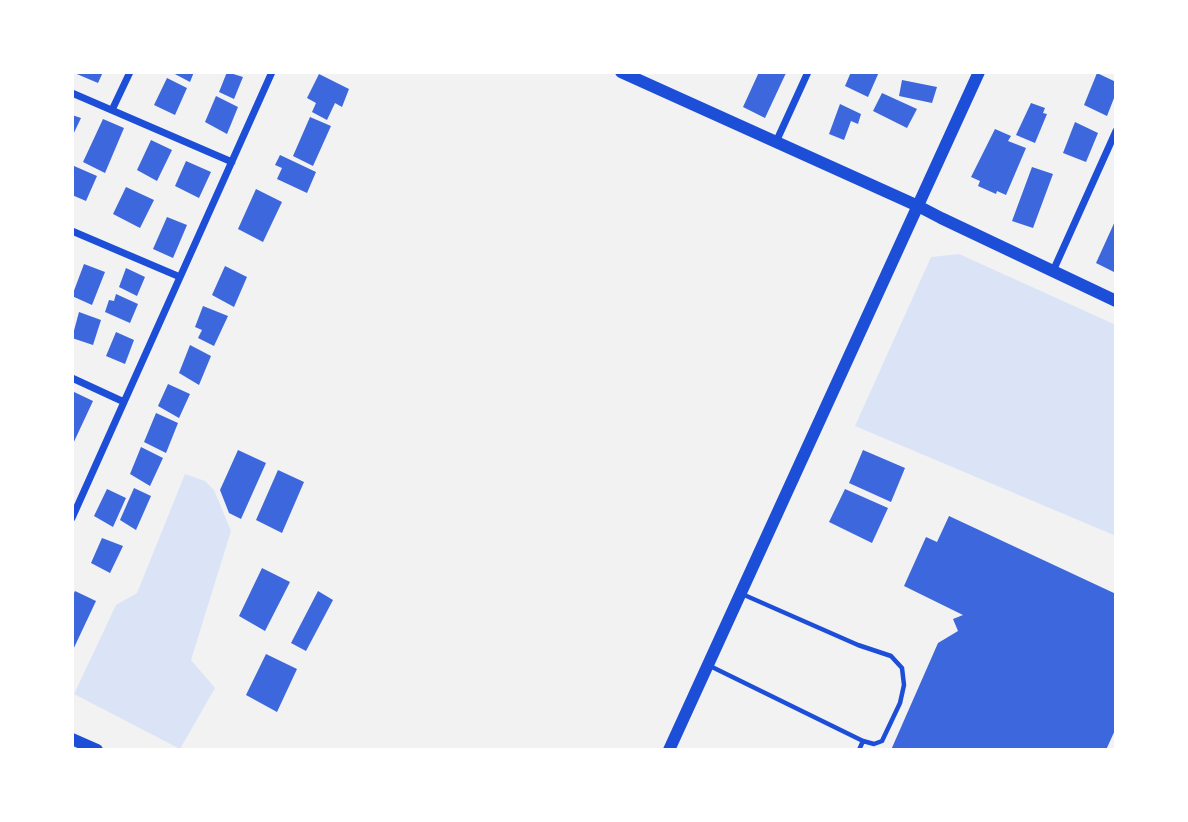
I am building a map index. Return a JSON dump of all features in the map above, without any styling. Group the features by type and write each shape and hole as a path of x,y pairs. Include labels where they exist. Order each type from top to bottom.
{"street":[{"path":"112,110 130,72"},
{"path":"72,518 272,72"},
{"path":"776,142 808,72"},
{"path":"669,750 979,72"},
{"path":"629,73 1116,301"},
{"path":"72,93 232,162"},
{"path":"1053,271 1116,131"},
{"path":"72,231 180,277"},
{"path":"72,378 124,402"},
{"path":"72,739 97,750"}],"lane":[{"path":"708,665 874,744 882,741 900,703 904,685 902,667 891,656 858,645 741,593"},
{"path":"859,750 863,741"}],"shaded area":[{"path":"959,254 1116,325 1116,536 855,426 931,257"},
{"path":"185,474 205,481 214,490 231,531 191,660 215,688 180,749 74,694 116,605 137,593"}],"building":[{"path":"72,72 103,72 98,83"},
{"path":"171,72 194,72 190,82"},
{"path":"227,72 243,77 234,99 219,92"},
{"path":"759,72 786,73 765,118 743,107"},
{"path":"851,72 879,72 868,97 845,86"},
{"path":"1097,73 1116,82 1116,93 1107,116 1084,105"},
{"path":"319,74 349,89 342,107 335,103 327,120 312,112 316,103 307,98"},
{"path":"167,78 187,88 175,115 154,105"},
{"path":"902,80 937,87 932,103 899,96"},
{"path":"882,93 917,109 907,128 873,111"},
{"path":"216,96 238,107 227,134 205,122"},
{"path":"1031,103 1045,108 1043,113 1047,114 1035,143 1016,135"},
{"path":"840,104 861,114 858,124 851,121 844,140 829,134"},
{"path":"72,115 81,118 72,137"},
{"path":"310,117 331,126 313,166 293,156"},
{"path":"103,119 124,128 105,173 83,162"},
{"path":"1075,122 1098,133 1086,162 1063,153"},
{"path":"995,129 1011,136 1008,141 1026,148 1006,195 997,191 996,194 978,186 980,181 971,177"},
{"path":"151,140 172,150 157,181 137,170"},
{"path":"280,155 316,172 307,193 277,179 282,168 275,165"},
{"path":"186,161 211,172 199,198 175,186"},
{"path":"74,166 97,176 86,201 72,195"},
{"path":"1032,167 1053,174 1033,228 1012,221"},
{"path":"126,187 154,200 140,228 113,214"},
{"path":"256,189 282,202 263,242 238,229"},
{"path":"167,217 187,225 173,258 153,249"},
{"path":"1116,219 1116,273 1096,263"},
{"path":"84,264 105,272 92,305 72,296"},
{"path":"225,266 247,277 234,307 212,295"},
{"path":"126,268 145,277 137,296 119,287"},
{"path":"116,294 138,304 130,323 105,312 109,300 114,301"},
{"path":"203,306 228,316 214,346 198,338 202,330 195,327"},
{"path":"79,312 101,320 93,345 72,338"},
{"path":"116,332 134,340 125,364 106,356"},
{"path":"190,345 211,356 199,385 179,373"},
{"path":"168,384 190,394 179,418 158,406"},
{"path":"72,391 93,401 72,446"},
{"path":"156,413 178,423 166,453 144,442"},
{"path":"141,447 163,458 150,486 130,474"},
{"path":"238,450 266,463 241,519 229,513 220,490"},
{"path":"863,450 905,468 891,502 849,483"},
{"path":"278,470 304,482 282,533 256,520"},
{"path":"134,488 151,496 136,530 120,520"},
{"path":"107,489 126,498 113,527 94,516"},
{"path":"845,489 888,508 872,543 829,522"},
{"path":"949,516 1116,594 1116,728 1106,750 891,750 938,643 958,631 953,619 963,615 904,586 926,537 937,542"},
{"path":"102,538 123,546 110,573 91,563"},
{"path":"262,568 290,582 265,631 239,616"},
{"path":"75,591 96,601 72,652 72,597"},
{"path":"318,591 333,600 306,651 291,643"},
{"path":"266,654 297,669 277,712 246,695"}]}
